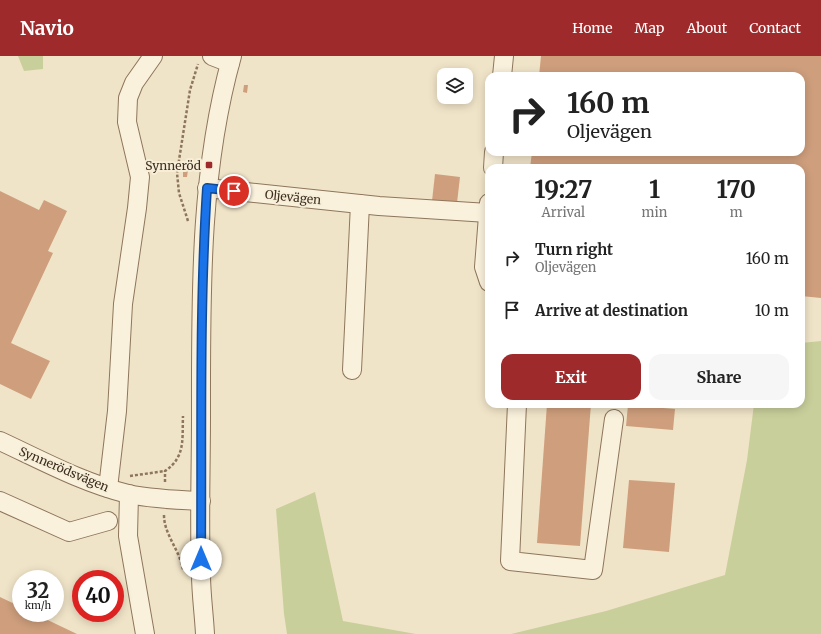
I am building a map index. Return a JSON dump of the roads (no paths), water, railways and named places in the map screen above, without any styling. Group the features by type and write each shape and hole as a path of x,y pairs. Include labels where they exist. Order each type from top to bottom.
{"street":[{"path":"109,481 117,411 122,304 137,208 140,177 127,122 128,98 134,83 153,56"},
{"path":"502,72 504,56"},
{"path":"206,59 231,60 216,122 207,188 203,249 201,366 201,574 206,634"},
{"name":"Oljevägen","path":"207,188 379,206 485,208"},
{"path":"352,370 360,204"},
{"path":"485,253 485,271"},
{"path":"517,408 510,561 593,570 614,419"},
{"name":"Synnerödsvägen","path":"0,441 74,476 109,481 129,494 165,500 201,500"},
{"path":"129,494 128,536 145,634"},
{"path":"0,501 69,532 108,521"}],"place":[{"name":"Synneröd","path":"209,165"}]}
